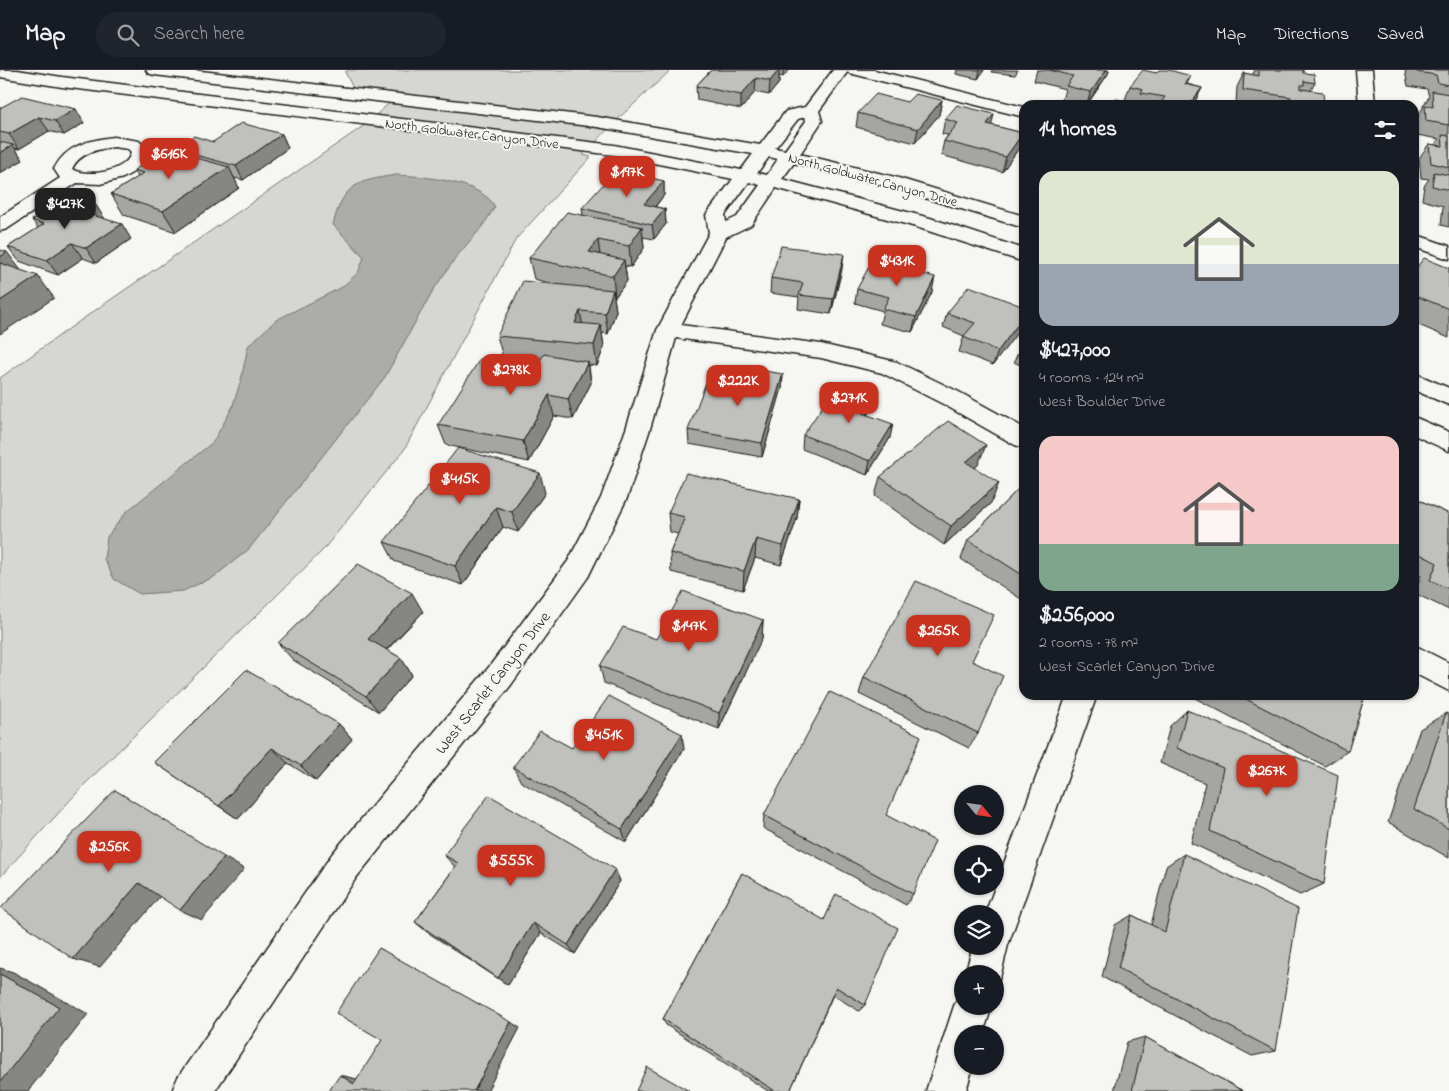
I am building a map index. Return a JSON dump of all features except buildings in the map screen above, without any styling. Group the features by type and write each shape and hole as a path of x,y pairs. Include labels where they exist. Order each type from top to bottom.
{"street":[{"name":"North Goldwater Canyon Drive","path":"154,70 635,128 754,164 780,169 887,180 1019,220"},
{"path":"719,233 744,221 814,121 811,111 841,70"},
{"path":"855,70 1019,111"},
{"path":"1364,70 1366,100"},
{"name":"North Goldwater Canyon Drive","path":"0,72 62,82 614,150 677,161 754,164 780,169 899,215 1019,254"},
{"name":"West Scarlet Canyon Drive","path":"192,1091 344,866 500,676 578,569 614,498 638,429 668,330 719,233 715,215 792,115 811,111"},
{"path":"0,225 72,178"},
{"path":"1419,242 1449,253"},
{"path":"668,330 821,351 888,367 951,398 1019,436"},
{"path":"1419,383 1449,397"},
{"path":"1419,427 1449,442"},
{"path":"1419,661 1449,678"},
{"path":"1004,909 1080,700"},
{"path":"946,1091 954,1065"}],"shaded area":[{"path":"349,70 671,70 621,116 583,155 591,157 516,239 404,450 323,550 85,784 0,877 0,378 362,127 400,94 354,90 345,72"},
{"path":"396,175 435,179 465,186 478,191 488,198 495,207 432,292 385,377 249,549 214,577 183,591 140,594 114,579 104,559 107,537 126,512 213,442 232,408 241,380 248,346 276,320 342,287 358,273 364,257 333,225 337,211 347,193 362,183"}]}
